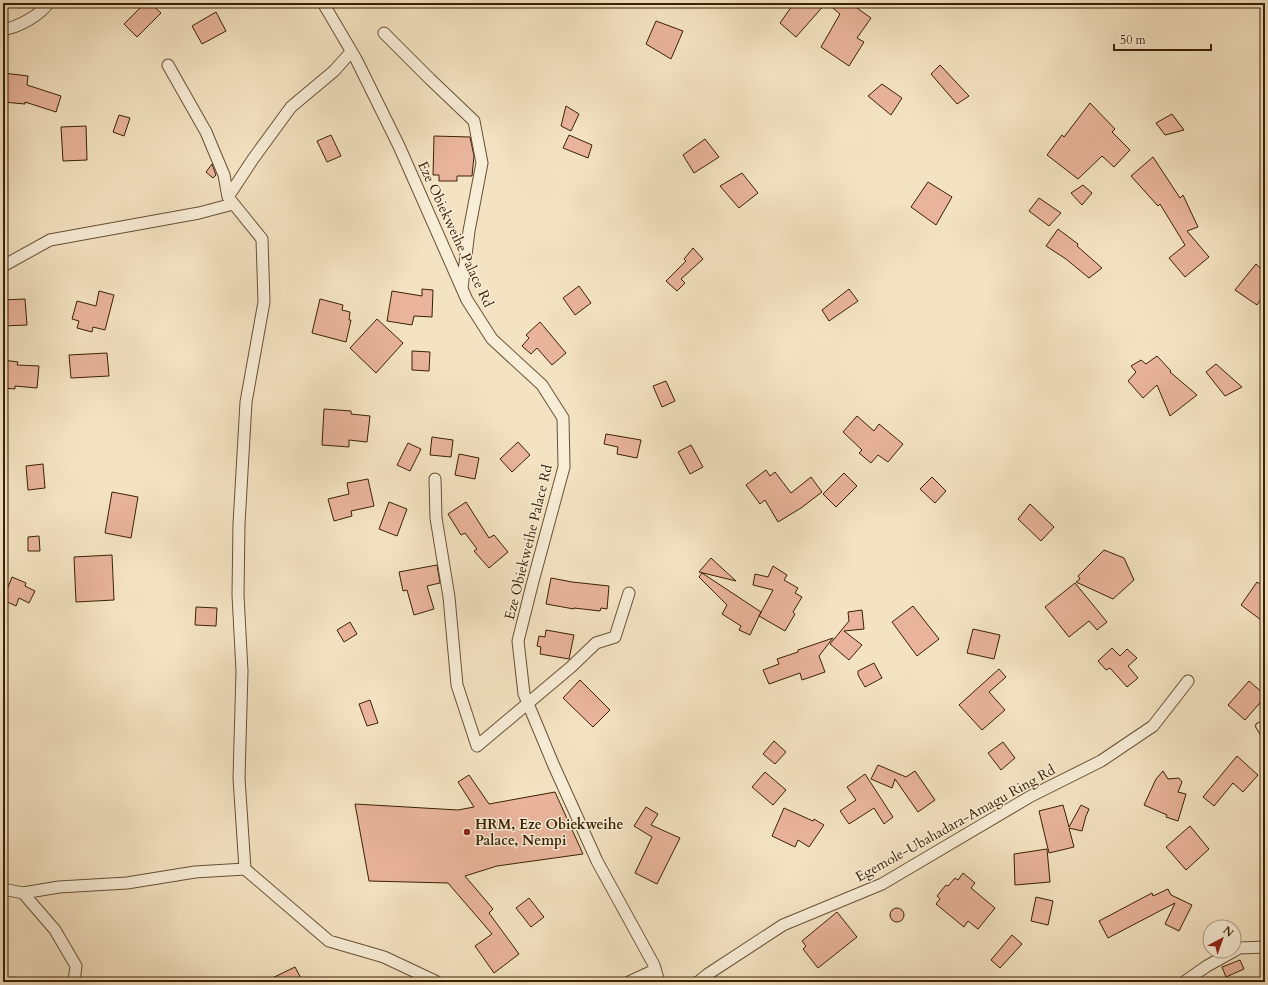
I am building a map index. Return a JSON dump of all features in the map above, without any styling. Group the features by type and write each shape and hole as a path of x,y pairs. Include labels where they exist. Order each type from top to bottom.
{"street":[{"path":"3,29 11,29 44,9 48,3"},
{"name":"Eze Obiekweihe Palace Rd","path":"323,3 356,59 399,146 467,300 492,339 542,385 563,418 564,467 518,641 524,694 554,766 597,861 655,970 659,982"},
{"path":"384,33 474,121 482,163 469,231 462,288"},
{"path":"3,266 50,240 199,213 231,200 253,159 291,107 334,71 351,52"},
{"path":"168,65 206,132 224,175 231,200 262,239 264,302 246,402 239,524 238,595 242,671 239,778 245,869"},
{"path":"435,479 436,518 449,597 457,685 477,746 571,667 596,643 615,637 629,593"},
{"name":"Egemole-Ubahadara-Amagu Ring Rd","path":"698,982 783,925 882,884 1031,796 1101,761 1153,726 1188,681"},
{"path":"3,889 23,893 59,887 127,883 195,872 245,869 329,941 384,956 437,982"},
{"path":"23,893 55,930 76,966 74,982"},
{"path":"1242,948 1265,947"},
{"path":"1184,982 1220,959"},
{"path":"629,982 655,970"}],"lane":[{"path":"1259,726 1265,736"}],"building":[{"path":"145,3 150,3 161,13 137,37 124,24"},
{"path":"794,3 826,3 796,37 780,23"},
{"path":"827,3 850,3 871,18 857,38 864,42 849,66 821,47 840,14"},
{"path":"216,12 226,31 202,44 192,26"},
{"path":"656,21 683,31 671,59 646,44"},
{"path":"940,65 969,96 957,104 931,74"},
{"path":"3,73 28,76 27,85 61,96 56,112 25,102 25,104 3,102"},
{"path":"882,84 902,98 891,115 868,96"},
{"path":"1090,103 1115,129 1112,132 1130,150 1114,167 1102,156 1078,179 1047,155 1062,135 1064,137"},
{"path":"566,106 579,114 571,131 561,126"},
{"path":"1172,114 1184,130 1165,135 1156,123"},
{"path":"119,115 130,118 124,136 113,132"},
{"path":"86,126 87,160 63,161 61,127"},
{"path":"331,135 341,156 327,162 317,141"},
{"path":"569,135 592,145 588,158 563,148"},
{"path":"434,136 470,137 474,156 472,176 457,176 457,181 439,181 439,175 433,175"},
{"path":"705,139 719,157 694,173 683,155"},
{"path":"1153,157 1180,198 1183,195 1198,227 1187,231 1209,257 1185,277 1169,258 1185,245 1160,204 1158,206 1131,176"},
{"path":"212,164 216,175 213,178 206,172"},
{"path":"742,173 758,193 739,208 720,186"},
{"path":"928,182 952,197 936,225 911,207"},
{"path":"1083,185 1092,193 1082,205 1071,193"},
{"path":"1039,198 1061,213 1049,226 1029,211"},
{"path":"1058,229 1078,244 1077,246 1102,268 1089,278 1066,259 1046,246"},
{"path":"693,248 703,259 681,279 685,283 677,291 666,281 686,261 684,259"},
{"path":"1256,264 1265,273 1265,293 1257,305 1235,290"},
{"path":"579,286 591,303 575,315 563,298"},
{"path":"422,289 433,290 432,317 414,316 412,325 387,321 392,291 422,296"},
{"path":"849,289 858,301 829,321 822,310"},
{"path":"99,291 114,295 105,330 93,327 92,332 77,328 79,321 72,319 77,301 96,306"},
{"path":"25,299 27,325 3,326 3,300"},
{"path":"320,299 343,305 342,310 350,312 349,320 351,320 346,342 312,333"},
{"path":"377,319 403,343 376,373 350,348"},
{"path":"540,322 566,353 552,365 537,348 531,354 522,346 529,338 526,335"},
{"path":"412,351 430,352 429,371 412,370"},
{"path":"107,353 109,376 71,378 69,355"},
{"path":"1157,356 1171,371 1170,372 1197,395 1170,416 1157,385 1143,398 1128,381 1136,372 1131,366 1141,360 1146,364"},
{"path":"3,360 18,362 17,365 39,366 37,388 15,386 15,389 3,388"},
{"path":"1216,364 1242,387 1225,396 1206,372"},
{"path":"666,381 675,401 662,407 653,386"},
{"path":"324,409 351,411 351,414 370,416 367,442 349,440 349,447 322,445"},
{"path":"857,416 874,431 879,424 903,444 888,462 878,455 871,463 859,453 862,450 843,432"},
{"path":"606,434 641,440 637,458 617,454 618,447 604,444"},
{"path":"432,437 453,440 451,457 430,455"},
{"path":"518,442 530,455 512,472 500,459"},
{"path":"408,443 421,449 410,471 397,465"},
{"path":"691,445 703,467 690,474 678,452"},
{"path":"459,454 479,458 475,479 455,475"},
{"path":"43,464 45,488 28,490 26,466"},
{"path":"766,470 770,476 775,472 791,493 811,477 822,492 801,508 778,522 765,500 760,504 746,485"},
{"path":"844,473 857,486 836,507 823,494"},
{"path":"932,477 946,491 935,503 920,489"},
{"path":"368,479 374,506 351,511 352,516 334,521 328,499 349,494 347,483"},
{"path":"112,492 138,497 131,538 105,533"},
{"path":"389,502 407,509 397,536 379,529"},
{"path":"466,502 489,538 494,535 508,552 489,568 474,551 477,549 465,533 461,535 448,514"},
{"path":"1030,504 1054,527 1041,541 1018,519"},
{"path":"39,536 40,551 28,551 28,537"},
{"path":"1104,550 1124,558 1134,580 1113,599 1076,582 1080,579 1078,576"},
{"path":"112,555 114,600 76,602 74,557"},
{"path":"711,558 736,581 699,572"},
{"path":"437,565 440,583 427,586 434,609 414,615 407,590 403,591 399,572"},
{"path":"773,566 787,575 784,580 798,588 795,593 802,597 793,612 795,614 785,631 759,616 773,590 753,585 755,574 768,577"},
{"path":"702,573 761,612 750,635 739,630 741,626 722,614 727,605 699,577"},
{"path":"12,577 26,583 25,586 35,591 29,603 19,598 16,606 3,600"},
{"path":"551,578 609,586 607,609 601,608 600,611 574,609 546,604"},
{"path":"1257,582 1265,588 1265,623 1241,605"},
{"path":"1075,583 1107,622 1097,630 1089,621 1069,637 1045,607"},
{"path":"913,606 939,639 917,656 892,622"},
{"path":"196,607 217,608 216,626 195,625"},
{"path":"862,610 864,629 844,631 862,645 849,660 830,644 849,621 848,612"},
{"path":"350,622 357,634 344,642 337,630"},
{"path":"973,629 1000,635 994,659 967,653"},
{"path":"546,630 574,635 569,659 540,654 541,647 537,646 539,636 545,637"},
{"path":"833,638 819,656 825,672 802,680 800,673 769,684 763,670 779,664 777,659"},
{"path":"1112,648 1120,656 1127,649 1137,658 1128,666 1138,678 1127,687 1110,668 1106,670 1098,661"},
{"path":"874,663 882,678 865,687 858,675 858,671"},
{"path":"999,669 1006,677 989,692 1005,710 982,730 959,705"},
{"path":"580,680 610,710 593,727 563,698"},
{"path":"1249,681 1265,695 1265,697 1245,720 1228,705"},
{"path":"370,700 378,723 367,726 359,704"},
{"path":"774,741 786,752 775,764 763,754"},
{"path":"1003,742 1015,758 1001,770 988,753"},
{"path":"1237,756 1258,775 1243,792 1233,783 1214,806 1203,797"},
{"path":"878,765 906,777 915,771 935,800 918,812 895,779 892,788 871,779"},
{"path":"1163,771 1168,779 1179,778 1182,782 1178,792 1186,794 1178,821 1166,817 1167,815 1144,805 1156,779"},
{"path":"765,772 786,790 773,805 752,787"},
{"path":"865,774 893,817 884,824 874,808 849,824 840,811 856,800 847,787"},
{"name":"HRM, Eze Obiekweihe Palace, Nempi","path":"469,775 489,804 555,792 583,854 497,866 465,876 493,909 489,913 519,954 494,973 475,946 492,934 448,883 369,881 355,804 458,810 474,807 458,782"},
{"path":"1063,805 1069,827 1081,805 1089,809 1082,831 1069,828 1074,847 1049,853 1039,811"},
{"path":"646,807 658,814 651,825 680,838 657,884 635,873 652,837 634,826"},
{"path":"784,808 813,821 814,819 824,825 809,847 798,840 795,847 772,836"},
{"path":"1190,826 1209,849 1186,870 1166,847"},
{"path":"1047,849 1050,882 1015,885 1014,854"},
{"path":"963,873 975,883 971,888 995,908 978,929 968,921 964,927 936,904 940,899 937,896 946,885 948,886 955,878 958,880"},
{"path":"1168,889 1171,895 1192,905 1179,931 1165,924 1175,903 1108,938 1099,921 1152,893 1153,896"},
{"path":"1036,897 1053,901 1048,925 1031,921"},
{"path":"529,898 544,917 531,927 516,908"},
{"path":"894,908 900,908 904,912 904,918 900,922 894,922 890,918 890,912"},
{"path":"837,912 857,937 818,968 803,949 806,946 802,941"},
{"path":"1012,935 1022,944 1000,968 991,960"},
{"path":"1240,960 1244,969 1226,977 1222,967"},
{"path":"295,967 303,982 264,982"}],"place":[{"name":"HRM, Eze Obiekweihe Palace, Nempi","path":"467,832"}]}
